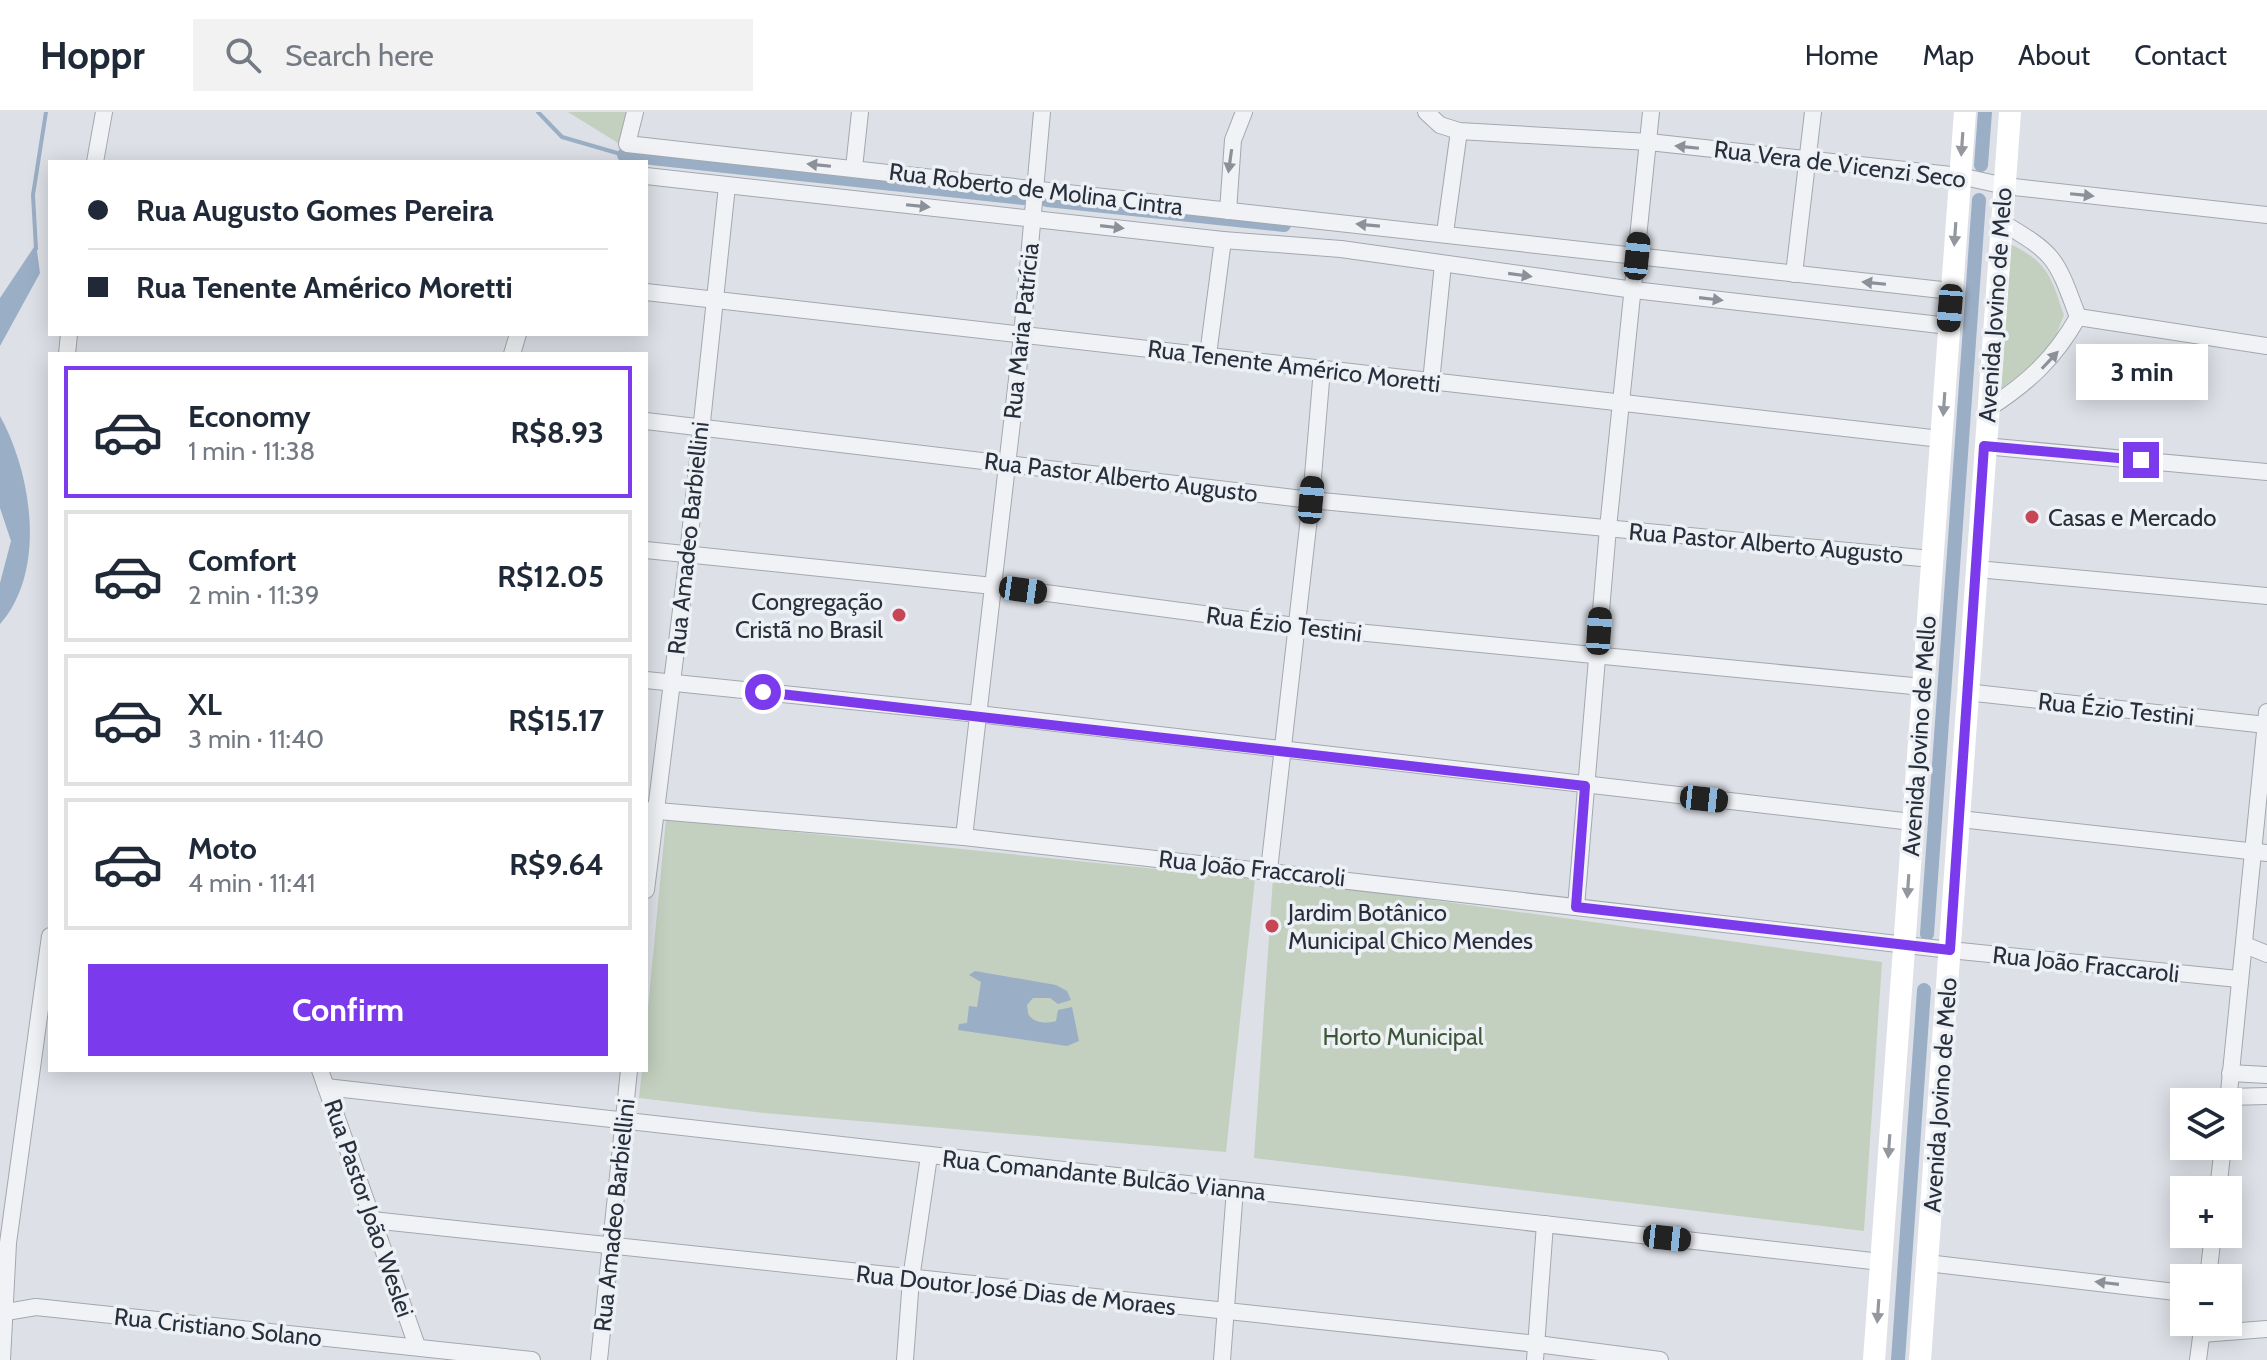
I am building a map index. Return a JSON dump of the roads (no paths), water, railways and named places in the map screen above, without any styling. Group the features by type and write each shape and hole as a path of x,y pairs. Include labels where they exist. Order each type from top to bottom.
{"main road":[{"name":"Avenida Jovino de Mello","path":"1874,1360 1965,112"},
{"name":"Avenida Jovino de Melo","path":"1920,1360 2010,112"}],"street":[{"path":"95,160 104,112"},
{"name":"Rua Roberto de Molina Cintra","path":"635,112 627,144 854,168 1223,240 1341,249 1634,290 1949,326"},
{"path":"854,168 860,112"},
{"name":"Rua Maria Patrícia","path":"964,837 1022,336 1042,112"},
{"path":"1228,211 1233,140 1244,112"},
{"path":"1426,112 1440,125 1459,131 1445,233"},
{"path":"1576,907 1608,528 1651,112"},
{"path":"1794,274 1813,112"},
{"name":"Rua Vera de Vicenzi Seco","path":"1459,131 1649,142 1960,176 2005,186 2267,215"},
{"name":"Rua Roberto de Molina Cintra","path":"648,176 727,186 1228,211 1951,291"},
{"name":"Rua Amadeo Barbiellini","path":"648,850 650,811 688,554 727,186"},
{"path":"1989,408 2041,370 2060,349 2078,317 2061,270 2044,246 2001,222"},
{"path":"1208,355 1223,240"},
{"path":"1431,382 1443,264"},
{"name":"Rua Tenente Américo Moretti","path":"648,292 716,297 1022,336 1941,439"},
{"path":"2078,317 2267,346"},
{"path":"1269,870 1311,500 1322,369"},
{"name":"Rua Pastor Alberto Augusto","path":"648,421 1311,500 1932,559"},
{"path":"1984,446 2267,472"},
{"name":"Rua Ézio Testini","path":"648,550 993,586 1295,626 1923,687"},
{"path":"1977,569 2267,596"},
{"path":"648,680 978,714 1912,822"},
{"name":"Rua Ézio Testini","path":"1966,692 2266,729"},
{"path":"2229,1088 2238,979 2260,853 2266,729"},
{"name":"Rua João Fraccaroli","path":"650,811 964,837 1904,945 2238,979"},
{"path":"1960,819 2260,853"},
{"path":"2245,945 2267,954"},
{"path":"2,1360 2,1313 8,1243 48,951"},
{"name":"Rua Pastor João Weslei","path":"321,1072 417,1346"},
{"name":"Rua Amadeo Barbiellini","path":"599,1360 629,1072"},
{"path":"2230,1073 2267,1075"},
{"name":"Rua Comandante Bulcão Vianna","path":"326,1087 1881,1262"},
{"path":"2242,1099 2267,1096"},
{"path":"905,1360 911,1279 929,1156"},
{"path":"1222,1360 1235,1189"},
{"name":"Rua Doutor José Dias de Moraes","path":"372,1220 1226,1313 1536,1352 1660,1360"},
{"path":"1536,1352 1545,1224"},
{"path":"1927,1263 2170,1291"},
{"name":"Rua Cristiano Solano","path":"2,1313 36,1307 532,1360"},
{"path":"2242,1329 2267,1329"},
{"path":"2198,1360 2201,1336"}],"water":[{"path":"36,244 40,273 0,346 0,298"},
{"path":"0,416 20,466 30,522 24,577 15,602 0,624 0,583 11,541 0,508"},
{"path":"975,971 1056,985 1067,991 1071,1000 1058,1004 1050,998 1033,998 1027,1005 1028,1013 1036,1021 1052,1022 1056,1021 1058,1010 1072,1007 1079,1041 1067,1046 958,1030 959,1024 967,1023 969,1006 977,1007 981,982 969,975"}],"waterway":[{"path":"36,249 33,195 46,112"},
{"path":"538,112 562,137 624,155"},
{"path":"1981,165 1985,112"},
{"path":"624,155 1023,198"},
{"path":"1047,200 1284,225"},
{"path":"1927,934 1979,200"},
{"path":"1898,1360 1924,990"}],"place":[{"name":"Casas e Mercado","path":"2032,517"},
{"name":"Congregação Cristã no Brasil","path":"899,615"},
{"name":"Jardim Botânico Municipal Chico Mendes","path":"1272,926"}],"park label":[{"name":"Horto Municipal","path":"1403,1036"}]}
